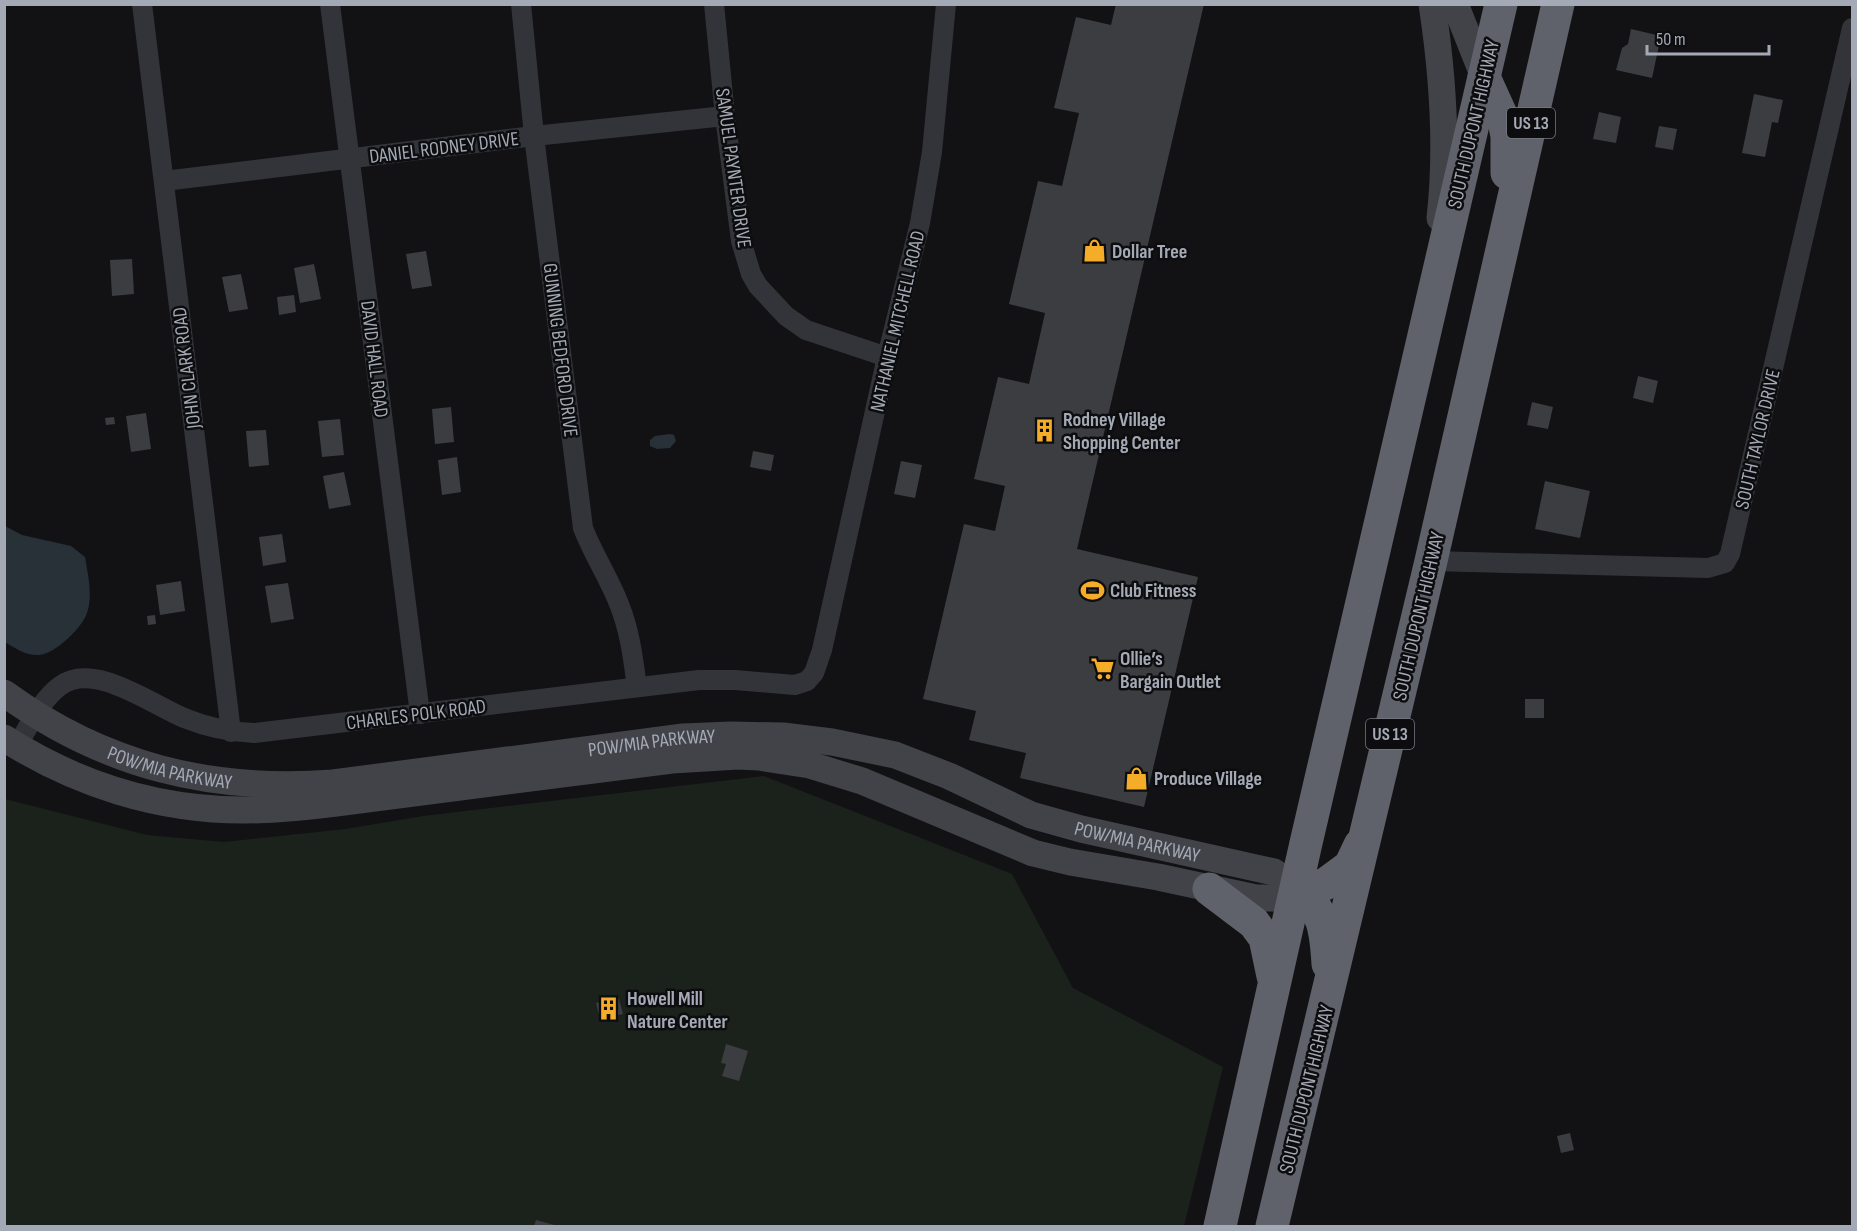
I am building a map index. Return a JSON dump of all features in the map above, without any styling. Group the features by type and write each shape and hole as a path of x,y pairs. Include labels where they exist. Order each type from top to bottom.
{"highway":[{"name":"SOUTH DUPONT HIGHWAY","path":"1220,1227 1274,984 1299,893 1429,308 1501,4"},
{"name":"SOUTH DUPONT HIGHWAY","path":"1272,1227 1431,561 1558,4"},
{"path":"1484,77 1504,121 1507,136 1503,241"},
{"path":"1329,990 1327,933 1322,918 1299,893 1327,883 1350,866 1369,825"},
{"path":"1209,889 1254,923 1265,939 1274,984"}],"main road":[{"path":"1429,308 1441,209 1445,138 1440,57 1432,4"},
{"path":"1455,4 1484,77"},
{"name":"POW/MIA PARKWAY","path":"4,693 35,716 125,759 152,768 217,780 292,786 333,783 633,742 721,735 783,736 831,742 895,755 949,776 1031,815 1081,829 1274,872 1299,893"},
{"name":"POW/MIA PARKWAY","path":"11,742 45,763 117,791 156,801 222,809 295,808 705,757 759,757 810,765 846,775 1033,853 1257,898 1299,893"},
{"path":"883,790 895,755"}],"street":[{"name":"JOHN CLARK ROAD","path":"142,4 231,732"},
{"name":"DAVID HALL ROAD","path":"330,4 420,714"},
{"name":"GUNNING BEDFORD DRIVE","path":"521,4 534,136 584,528 627,625 637,687"},
{"name":"SAMUEL PAYNTER DRIVE","path":"714,4 741,241 751,274 758,286 786,316 806,330 887,357"},
{"name":"NATHANIEL MITCHELL ROAD","path":"826,635 887,357 920,223 932,152 946,4"},
{"name":"SOUTH TAYLOR DRIVE","path":"1431,561 1708,568 1725,563 1730,554 1852,28"},
{"name":"DANIEL RODNEY DRIVE","path":"164,181 534,136 725,116"},
{"name":"CHARLES POLK ROAD","path":"11,742 60,686 75,678 92,677 113,684 187,720 231,732 254,733 637,687 717,680 795,685 807,681 814,674 826,635"}],"shaded area":[{"path":"674,435 676,441 670,448 657,449 650,446 650,440 655,436"},
{"path":"5,526 22,535 71,546 85,557 90,593 87,613 80,626 67,639 45,654 30,654 5,642"},
{"path":"764,776 1012,874 1073,988 1223,1067 1184,1226 5,1226 5,799 147,835 224,842"}],"building":[{"name":"Rodney Village Shopping Center","path":"1116,4 1204,4 1077,549 1198,577 1144,807 1020,778 1026,753 969,740 976,711 923,699 964,524 995,531 1005,486 974,479 998,377 1029,384 1045,313 1009,304 1038,181 1062,186 1079,113 1054,108 1076,17 1111,25"},
{"path":"1631,29 1661,36 1652,78 1616,70 1622,48 1628,44"},
{"path":"1754,94 1783,100 1778,123 1772,122 1765,157 1742,153"},
{"path":"1599,112 1621,117 1616,143 1593,139"},
{"path":"1659,126 1677,129 1673,150 1655,147"},
{"path":"426,251 432,286 412,289 406,254"},
{"path":"132,259 134,294 112,296 110,260"},
{"path":"314,264 321,299 300,303 294,268"},
{"path":"241,274 248,309 229,312 222,277"},
{"path":"294,295 296,312 279,315 277,297"},
{"path":"1638,376 1658,381 1653,403 1633,398"},
{"path":"1532,402 1553,407 1548,429 1527,425"},
{"path":"451,407 454,442 435,444 432,409"},
{"path":"146,413 151,449 131,452 126,416"},
{"path":"114,417 115,424 106,425 105,418"},
{"path":"340,419 344,455 322,457 318,421"},
{"path":"266,430 269,465 249,467 246,431"},
{"path":"753,451 774,455 771,471 750,467"},
{"path":"457,457 461,492 442,495 438,460"},
{"path":"901,461 922,465 915,498 894,494"},
{"path":"344,472 351,505 329,509 323,476"},
{"path":"1545,481 1590,491 1580,538 1535,529"},
{"path":"282,534 286,562 263,566 259,537"},
{"path":"181,581 185,611 160,615 156,585"},
{"path":"288,583 294,619 271,623 265,586"},
{"path":"155,615 156,624 148,625 147,616"},
{"path":"1525,699 1544,699 1544,718 1525,718"},
{"name":"Howell Mill Nature Center","path":"619,999 623,1014 600,1019 596,1003"},
{"path":"726,1044 748,1051 739,1081 722,1076 726,1064 721,1063"},
{"path":"1570,1133 1574,1150 1561,1153 1557,1136"},
{"path":"536,1220 558,1226 534,1226"}],"place":[{"name":"Dollar Tree","path":"1094,251"},
{"name":"Rodney Village Shopping Center","path":"1045,431"},
{"name":"Club Fitness","path":"1092,590"},
{"name":"Ollie’s Bargain Outlet","path":"1102,669"},
{"name":"Produce Village","path":"1136,778"},
{"name":"Howell Mill Nature Center","path":"609,1009"}]}
